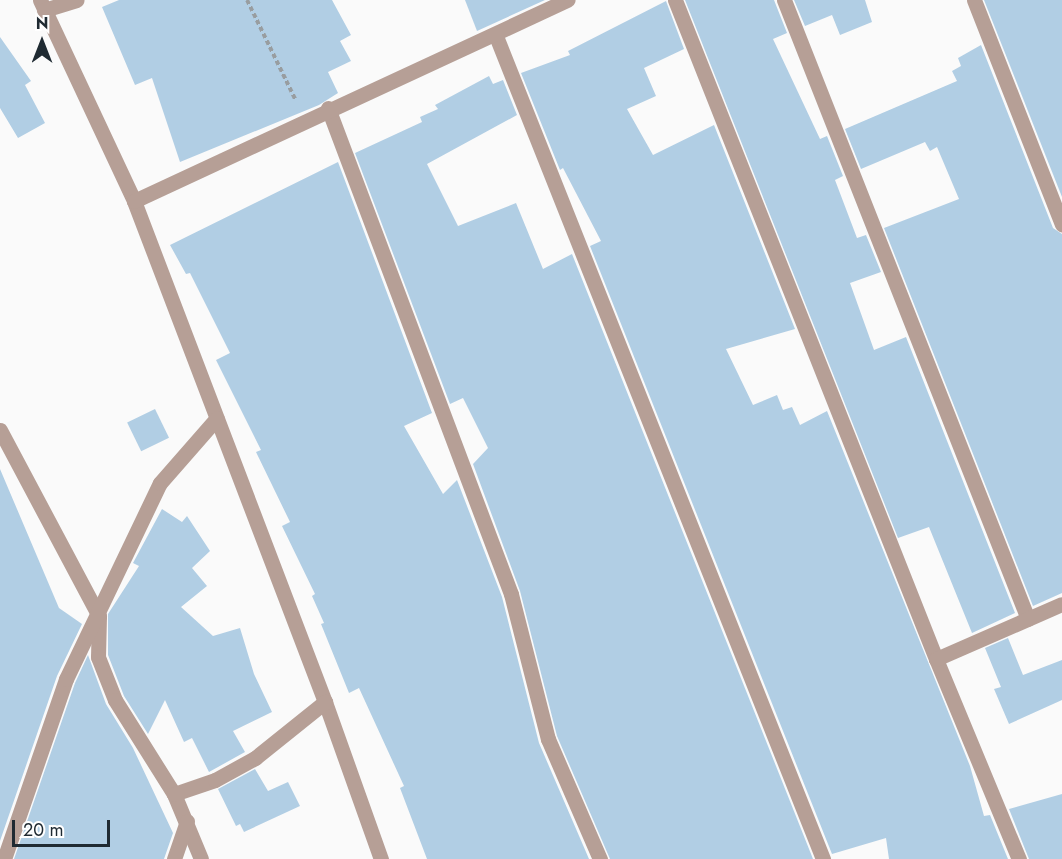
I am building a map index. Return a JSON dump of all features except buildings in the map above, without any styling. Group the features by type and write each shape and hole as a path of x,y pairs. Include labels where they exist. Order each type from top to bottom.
{"street":[{"path":"76,0 42,5 134,201 325,702 381,859"},
{"path":"134,201 328,108 496,36 568,0"},
{"path":"675,0 936,659 1019,859"},
{"path":"784,0 1029,619"},
{"path":"974,0 1062,224"},
{"path":"496,36 823,859"},
{"path":"328,108 511,594 548,739 600,859"},
{"path":"4,859 66,679 99,616 160,483 217,418"},
{"path":"0,430 99,616 98,657 115,700 174,794 201,859"},
{"path":"936,659 1062,604"},
{"path":"174,794 215,780 255,758 325,702"},
{"path":"174,859 187,821"}],"path":[{"path":"247,0 305,121"}]}
